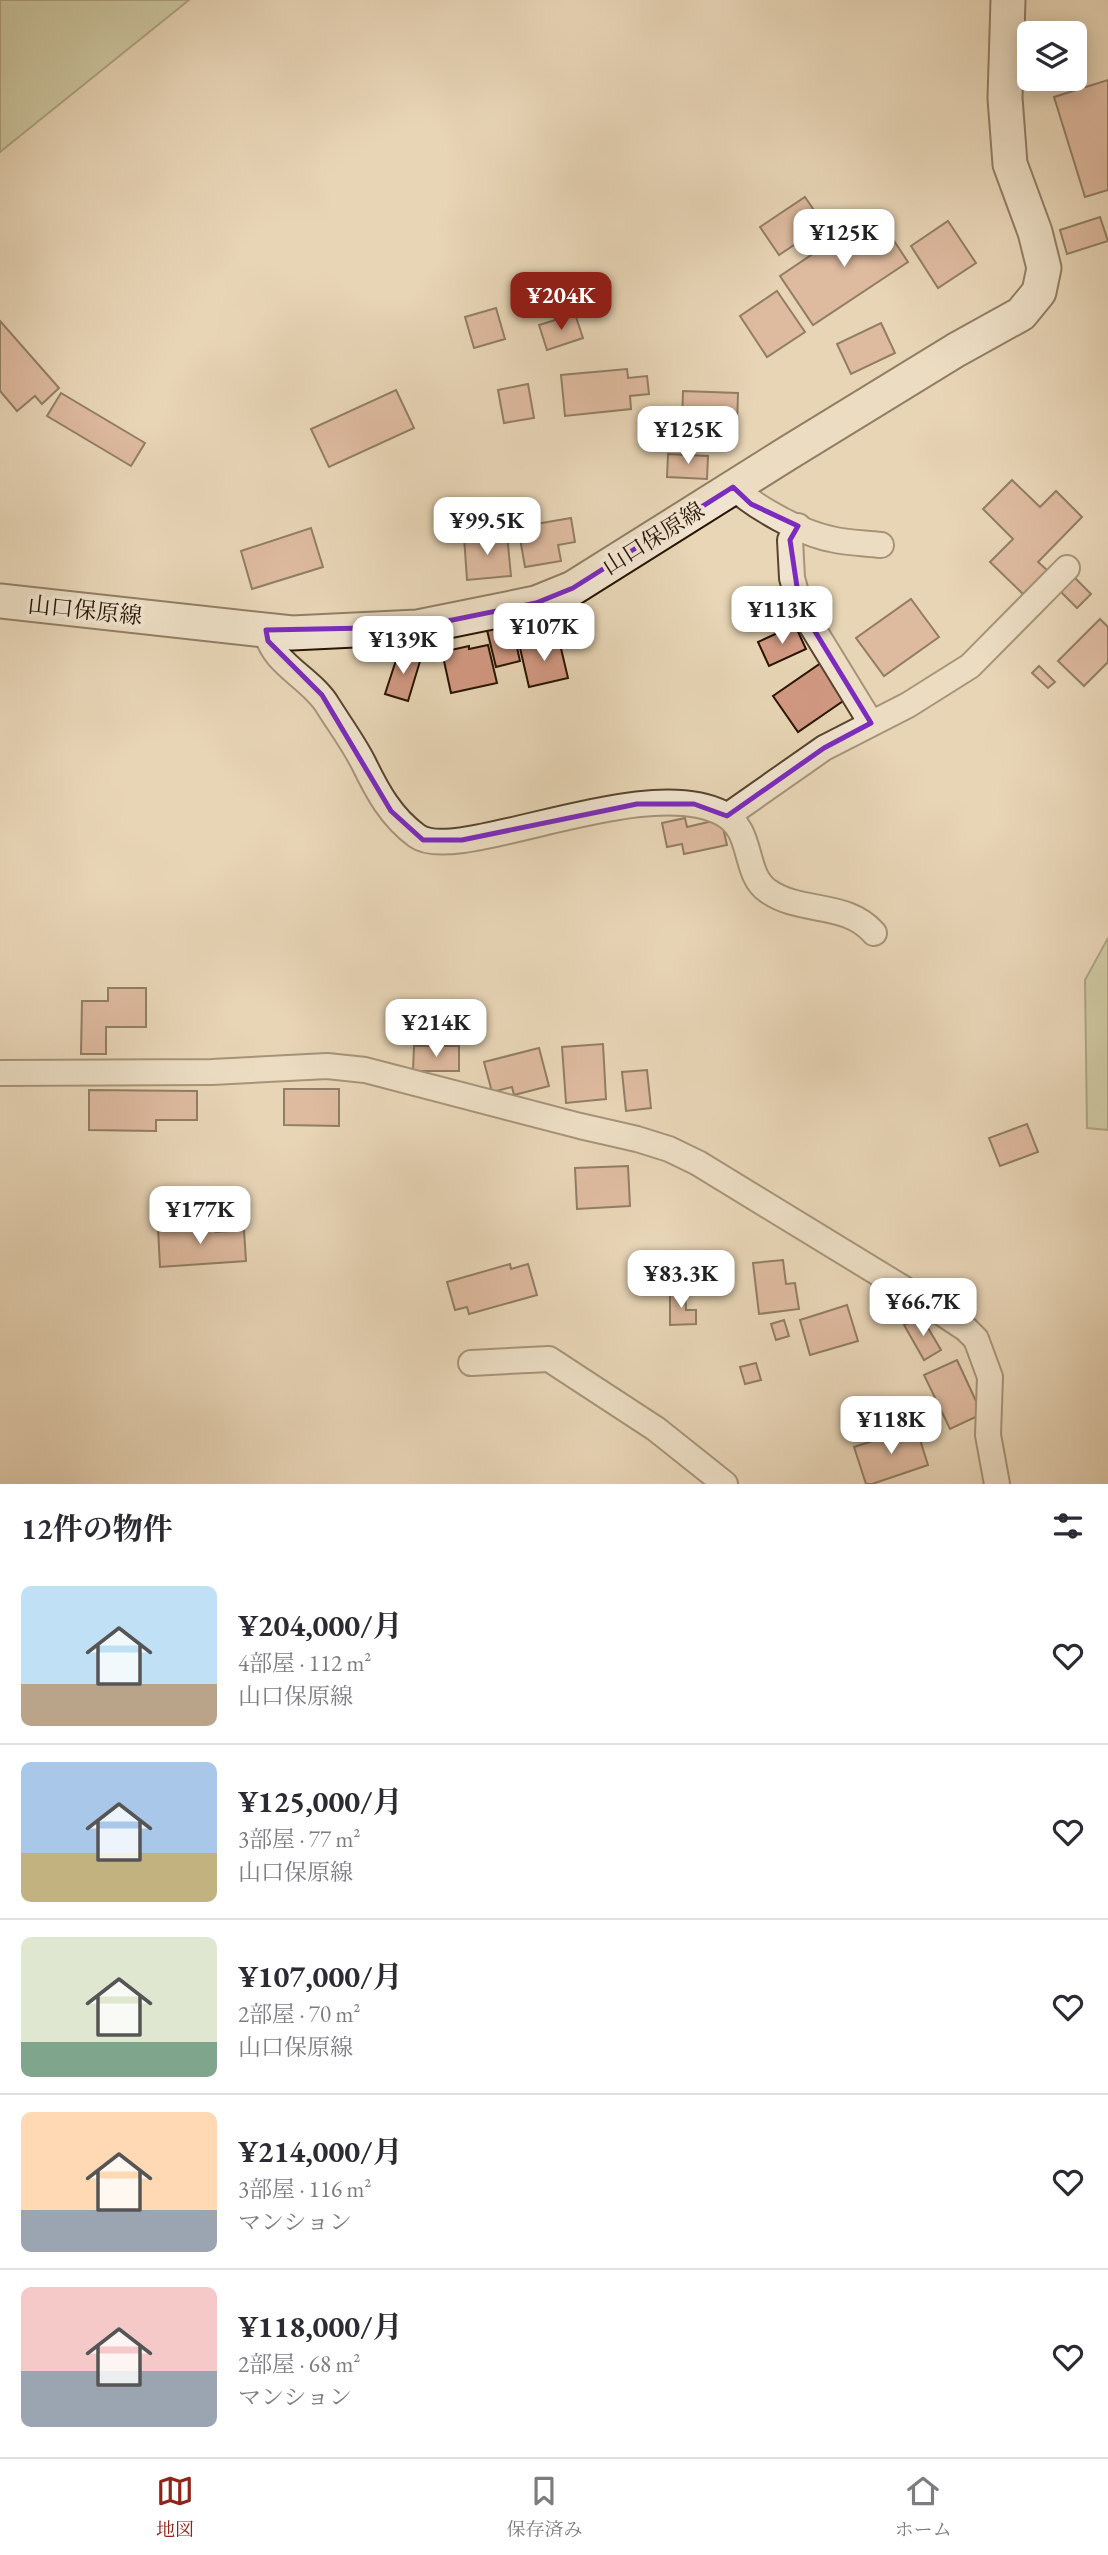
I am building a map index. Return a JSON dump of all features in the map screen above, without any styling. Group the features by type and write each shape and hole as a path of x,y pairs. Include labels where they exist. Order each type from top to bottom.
{"main road":[{"name":"山口保原線","path":"0,601 292,633 418,627 536,603 573,588 956,350 1021,314 1039,292 1044,268 1035,232 1010,164 1005,98 1008,0"}],"street":[{"path":"733,487 751,504 829,539 881,545"},
{"path":"798,526 790,540 792,578 800,607 871,723"},
{"path":"727,816 824,748 908,705 971,666 1067,568"},
{"path":"266,630 268,641 285,664 322,695 373,785 391,811 423,840 462,840 556,818 638,804 694,804 734,820 740,828 762,887 784,901 841,911 857,919 874,933"},
{"path":"0,1073 212,1072 327,1066 365,1070 669,1149 698,1163 919,1298 966,1329 976,1339 990,1377 988,1435 997,1484"},
{"path":"471,1363 549,1359 656,1429 725,1484"}],"highlighted area":[{"path":"733,487 751,504 798,526 790,540 800,607 871,723 824,748 727,816 694,804 637,804 462,840 423,840 391,811 322,695 268,641 266,630 418,627 536,603 573,588"}],"green space":[{"path":"0,0 189,0 0,152"},
{"path":"1108,938 1108,1130 1087,1128 1085,980"}],"building":[{"path":"1108,80 1108,190 1085,197 1054,97 1073,91 1087,91 1087,87"},
{"path":"805,197 824,225 779,255 760,227"},
{"path":"875,212 908,262 813,325 780,276"},
{"path":"1100,217 1108,241 1067,254 1060,230"},
{"path":"948,221 976,263 938,288 911,246"},
{"path":"777,291 805,332 767,357 740,316"},
{"path":"496,308 505,339 474,348 465,317"},
{"path":"575,314 583,338 547,350 539,325"},
{"path":"0,321 59,388 42,404 35,396 17,411 0,391"},
{"path":"881,323 895,353 851,374 837,344"},
{"path":"627,369 628,378 647,376 649,394 630,396 631,409 565,416 561,375"},
{"path":"528,384 534,418 504,423 498,390"},
{"path":"396,390 414,428 329,467 311,429"},
{"path":"683,391 738,393 737,427 682,424"},
{"path":"61,393 145,443 131,466 47,416"},
{"path":"668,454 708,456 707,479 667,477"},
{"path":"1012,480 1040,507 1056,491 1082,517 1038,562 1047,570 1023,594 990,562 1013,539 983,509"},
{"path":"571,518 575,542 558,545 561,561 525,567 518,527"},
{"path":"311,528 323,567 252,589 241,551"},
{"path":"507,534 511,576 467,580 464,537"},
{"path":"1074,577 1091,594 1077,608 1060,591"},
{"path":"911,599 939,637 884,676 856,638"},
{"path":"1100,619 1108,627 1108,662 1084,686 1058,661"},
{"path":"512,625 520,661 496,667 487,630"},
{"path":"795,625 806,649 769,666 758,642"},
{"path":"559,640 568,678 529,687 520,648"},
{"path":"488,645 497,683 451,693 442,652"},
{"path":"399,651 421,658 408,701 385,694"},
{"path":"821,663 846,699 798,732 773,696"},
{"path":"1039,666 1055,682 1048,688 1032,673"},
{"path":"685,818 687,827 721,819 727,845 684,854 682,844 667,847 662,823"},
{"path":"108,988 146,988 146,1027 106,1027 106,1054 81,1054 82,1001 108,1001"},
{"path":"603,1044 606,1099 566,1103 562,1047"},
{"path":"414,1046 459,1046 459,1071 413,1071"},
{"path":"539,1048 549,1086 514,1095 512,1087 492,1092 484,1062"},
{"path":"647,1070 651,1108 626,1111 622,1072"},
{"path":"284,1089 339,1089 339,1126 284,1125"},
{"path":"89,1090 197,1091 197,1120 156,1120 156,1131 89,1130"},
{"path":"1027,1124 1038,1152 1000,1166 989,1138"},
{"path":"628,1166 630,1206 577,1209 575,1168"},
{"path":"215,1223 216,1232 244,1230 246,1261 160,1267 158,1228"},
{"path":"783,1260 786,1284 795,1283 799,1309 759,1314 753,1263"},
{"path":"510,1264 511,1269 528,1264 537,1295 469,1314 467,1307 455,1310 447,1282"},
{"path":"685,1291 686,1310 696,1310 696,1324 670,1325 670,1292"},
{"path":"847,1305 858,1341 810,1355 800,1320"},
{"path":"921,1316 941,1350 924,1360 904,1325"},
{"path":"784,1320 789,1336 776,1340 771,1324"},
{"path":"957,1360 982,1414 950,1429 924,1375"},
{"path":"756,1363 761,1380 745,1384 740,1367"},
{"path":"916,1427 928,1465 866,1484 854,1447"}]}
